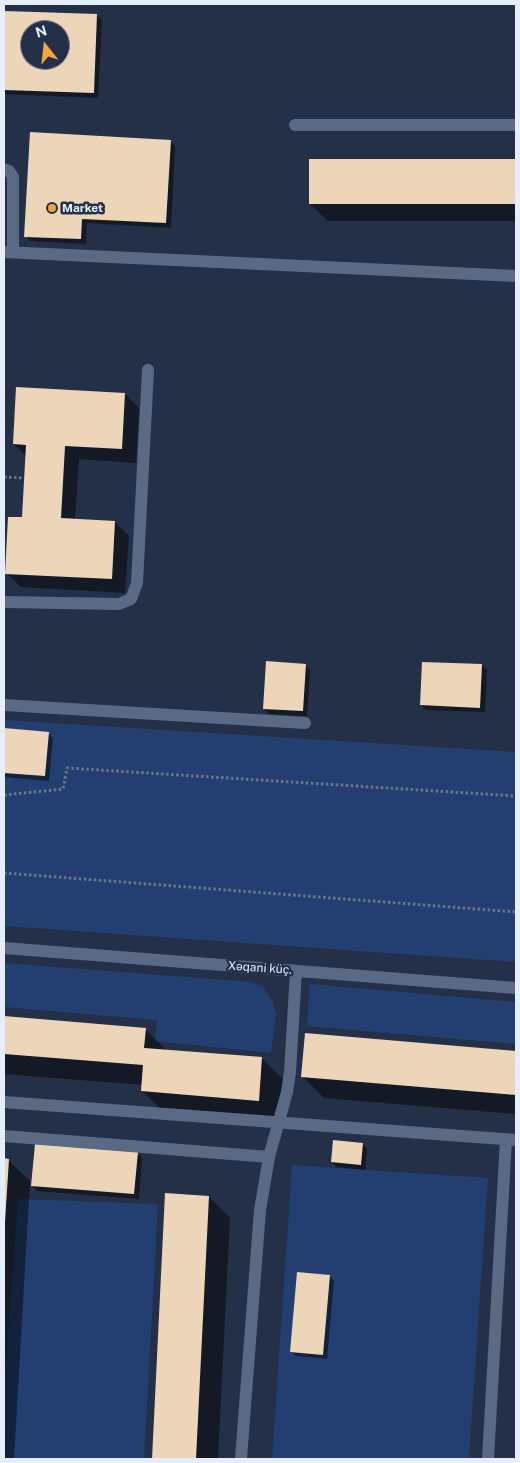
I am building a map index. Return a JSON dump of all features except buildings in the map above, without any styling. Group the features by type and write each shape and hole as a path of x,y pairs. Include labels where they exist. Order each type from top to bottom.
{"street":[{"path":"295,125 516,126"},
{"path":"4,169 9,171 13,178 8,252 516,276"},
{"path":"4,602 119,604 131,599 137,582 148,370"},
{"path":"4,705 305,723"},
{"name":"Xəqani küç.","path":"4,948 516,988"},
{"path":"241,1459 262,1187 287,1092 290,1072 296,971"},
{"path":"4,1102 278,1121 511,1140 488,1459"},
{"path":"4,1136 269,1157"}],"path":[{"path":"4,478 24,478"},
{"path":"4,795 64,789 67,768 516,796"},
{"path":"4,874 516,912"}],"shaded area":[{"path":"4,720 516,752 516,962 4,926"},
{"path":"4,963 252,982 263,987 273,1002 276,1014 271,1053 155,1041 157,1020 4,1007"},
{"path":"310,984 516,1002 516,1044 307,1026"},
{"path":"292,1165 488,1178 469,1459 272,1459"},
{"path":"18,1199 158,1204 144,1459 4,1459 4,1387"}],"place":[{"name":"Market","path":"52,208"}]}
